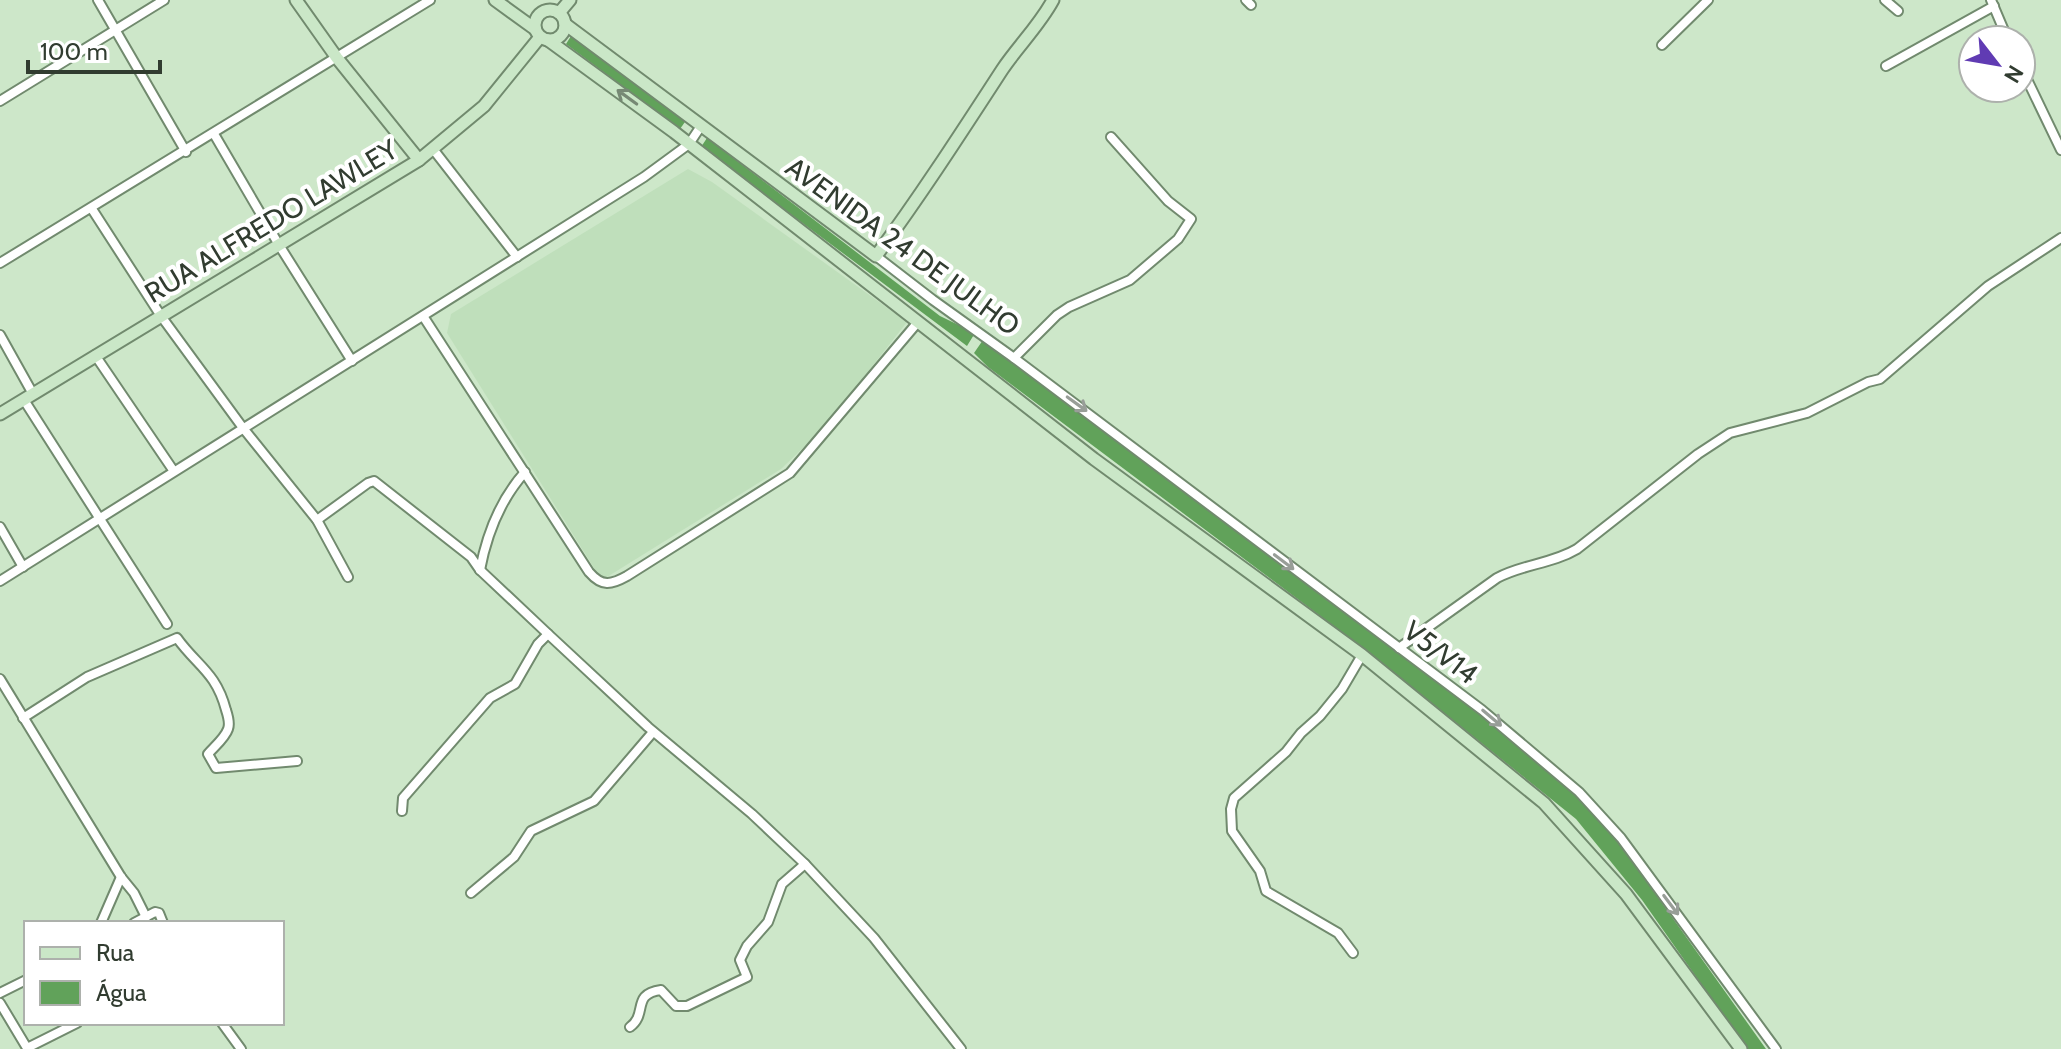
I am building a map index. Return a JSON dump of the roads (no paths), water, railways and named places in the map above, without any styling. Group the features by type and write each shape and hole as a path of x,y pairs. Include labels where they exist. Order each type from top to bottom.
{"street":[{"path":"98,0 186,152"},
{"path":"0,101 164,0"},
{"path":"296,0 337,58 419,160"},
{"path":"0,263 430,0"},
{"path":"495,0 689,144 1094,459 1362,655 1521,784 1572,832 1626,894 1741,1049"},
{"name":"AVENIDA 24 DE JULHO","path":"534,0 1014,358 1057,315 1130,280 1178,239 1191,219 1168,201 1111,137"},
{"path":"541,35 560,36 557,16 570,0"},
{"path":"876,256 1053,0"},
{"path":"1662,45 1708,0"},
{"path":"1885,0 1898,11"},
{"path":"1886,66 1993,3 2002,24"},
{"path":"541,35 537,17 557,16"},
{"name":"RUA ALFREDO LAWLEY","path":"0,414 419,160 484,106 541,35"},
{"path":"2037,100 2061,150"},
{"path":"0,581 644,177 689,144 701,126"},
{"path":"214,134 352,361"},
{"path":"433,149 517,257"},
{"path":"92,209 161,316 243,428 317,520 348,577"},
{"path":"1399,648 1497,578 1514,569 1563,558 1577,549 1698,454 1730,433 1807,413 1880,379 1988,286 2061,238"},
{"path":"423,316 589,572 605,584 615,583 790,473 918,322"},
{"path":"0,335 28,397 99,518 167,624"},
{"path":"95,355 173,470"},
{"name":"V5/V14","path":"1014,358 1482,710 1579,792 1621,838 1776,1049"},
{"path":"480,570 485,544 497,515 514,484 525,472"},
{"path":"317,520 374,481 471,557 480,570 653,732 752,814 805,864 874,938 958,1048"},
{"path":"0,527 23,567"},
{"path":"402,811 403,798 490,698 515,684 538,644 548,634"},
{"path":"23,718 87,677 177,638 187,653 206,668 222,695 229,720 228,729 208,754 216,768 297,761"},
{"path":"1353,953 1349,944 1331,928 1266,891 1260,871 1238,841 1231,820 1234,798 1239,791 1286,752 1320,716 1342,689 1362,655"},
{"path":"0,679 146,917"},
{"path":"471,893 514,857 531,831 594,801 653,732"},
{"path":"630,1027 638,1019 642,999 658,989 676,1006 687,1006 747,977 740,960 747,946 768,922 782,884 805,864"},
{"path":"102,921 121,877"},
{"path":"138,921 159,913 162,921"},
{"path":"0,993 24,981"},
{"path":"0,1003 26,1049 73,1025"},
{"path":"223,1025 241,1049"}],"water":[{"path":"571,36 687,119 680,129 566,44"},
{"path":"707,138 940,316 975,333 967,346 701,147"},
{"path":"983,340 1480,714 1569,787 1622,847 1766,1049 1747,1049 1642,900 1576,819 1367,651 988,367 974,353"}]}
